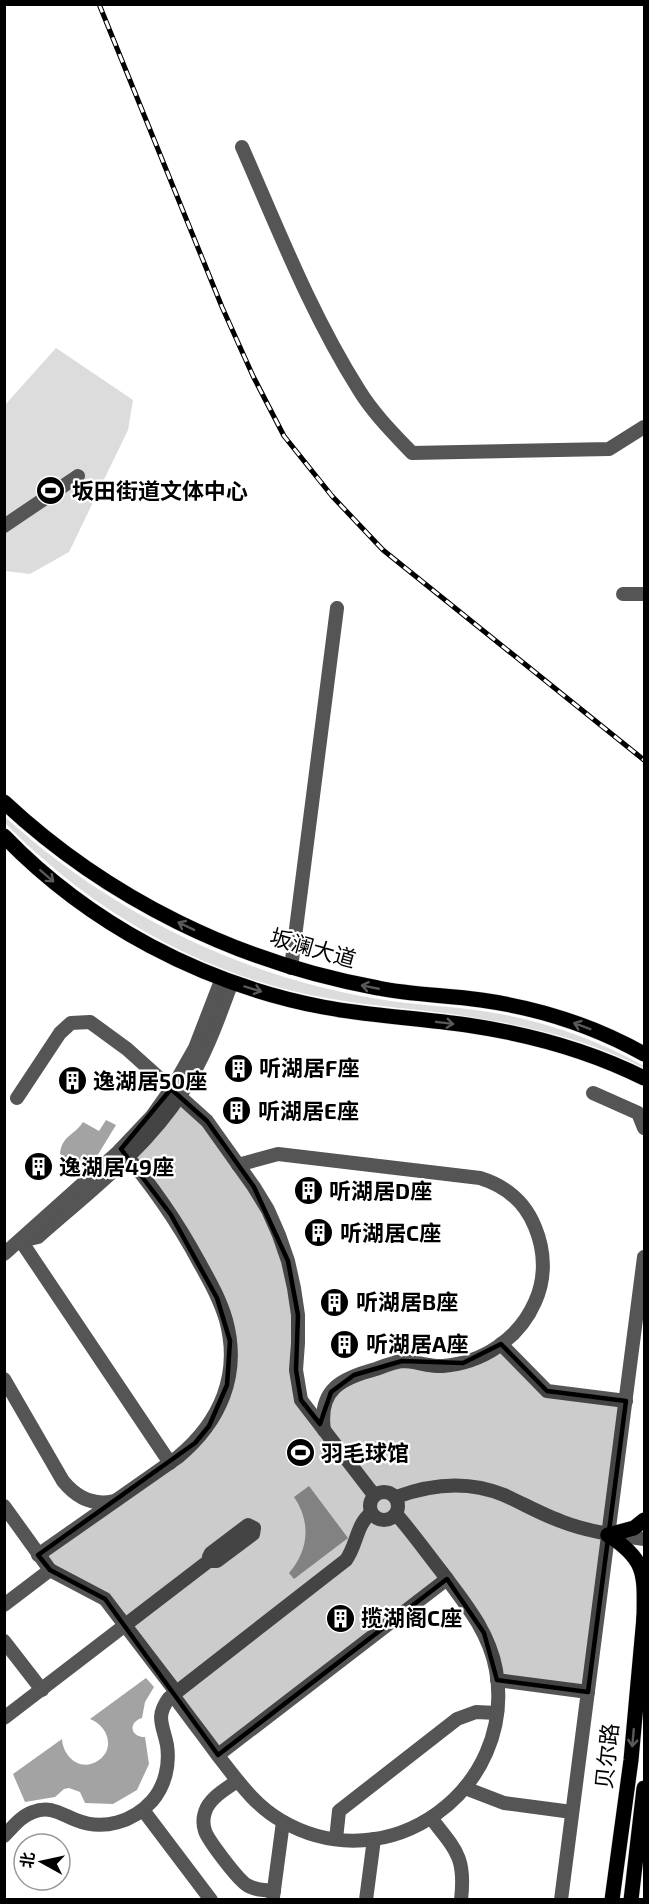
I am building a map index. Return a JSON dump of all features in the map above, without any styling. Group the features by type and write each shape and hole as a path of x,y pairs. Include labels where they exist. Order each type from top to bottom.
{"main road":[{"name":"坂澜大道","path":"4,802 64,852 130,897 210,938 291,968 332,979 381,989 484,1000 529,1009 573,1022 642,1052"},
{"path":"4,836 53,880 97,913 193,967 279,997 324,1007 508,1033 576,1051 639,1076 645,1084"},
{"path":"608,1535 634,1528 645,1520"},
{"path":"608,1535 623,1544 642,1566 644,1622"},
{"name":"贝尔路","path":"612,1899 631,1760 645,1617"},
{"name":"贝尔路","path":"631,1899 645,1788"}],"street":[{"path":"242,147 335,350 360,392 412,453 609,449 645,428"},
{"path":"4,526 78,476"},
{"path":"623,594 645,594"},
{"path":"291,968 337,608"},
{"path":"4,1254 21,1241 38,1237 125,1153 152,1116 175,1093 227,980"},
{"path":"17,1098 60,1034 71,1023 90,1022 127,1049 207,1121 268,1210 288,1261 297,1315 296,1370 302,1400 374,1495"},
{"path":"593,1093 638,1113 645,1128"},
{"path":"39,1555 195,1443 209,1426 220,1406 229,1374 230,1341 226,1319 218,1298 171,1215 125,1153"},
{"path":"238,1165 278,1154 480,1178 504,1188 523,1207 534,1223 542,1251 543,1271 540,1290 533,1308 522,1325 501,1344 483,1356 463,1363 441,1366 402,1361 345,1379 326,1401 324,1430"},
{"path":"21,1241 170,1463"},
{"path":"561,1899 645,1257"},
{"path":"501,1344 547,1391 626,1401"},
{"path":"4,1379 69,1488 86,1500 116,1501"},
{"path":"396,1497 437,1486 459,1485 480,1488 501,1494 564,1523 608,1535 645,1539"},
{"path":"383,1491 396,1497 398,1505 396,1514 388,1520 374,1516 371,1513 370,1503 374,1495 383,1491"},
{"path":"4,1506 50,1570 105,1599 218,1755 261,1807 283,1822 309,1833 336,1839 374,1839 404,1832 431,1818 452,1802 476,1773 488,1750 497,1713 497,1680 493,1656 484,1633 471,1611 396,1514"},
{"path":"4,1836 27,1815 41,1810 56,1810 83,1822 104,1825 131,1818 143,1810 153,1800 166,1773 168,1759 160,1722 164,1705 346,1560 353,1549 361,1523 371,1513"},
{"path":"4,1718 210,1560"},
{"path":"4,1605 50,1570"},
{"path":"218,1755 447,1579"},
{"path":"4,1641 42,1690"},
{"path":"497,1680 588,1692"},
{"path":"336,1839 339,1810 457,1719 476,1713 497,1713"},
{"path":"237,1780 210,1802 203,1820 205,1830 209,1839 242,1882 251,1888 273,1895 283,1822"},
{"path":"465,1788 504,1803 572,1812"},
{"path":"143,1810 211,1899"},
{"path":"431,1818 455,1849 461,1862 463,1877 461,1899"},
{"path":"366,1899 374,1839"}],"highlighted area":[{"path":"171,1089 207,1121 254,1187 288,1261 298,1315 296,1370 301,1400 320,1424 331,1392 354,1375 402,1361 463,1363 501,1344 547,1391 626,1401 588,1692 497,1680 484,1633 447,1579 218,1755 105,1599 50,1570 38,1555 195,1443 209,1426 227,1385 230,1341 217,1298 171,1215 121,1149"}],"shaded area":[{"name":"坂田街道文体中心","path":"56,348 133,400 128,430 69,552 30,574 5,571 5,405"},
{"path":"4,816 44,850 131,910 226,956 276,974 378,999 482,1011 524,1019 586,1038 625,1056 644,1068 582,1042 538,1030 453,1014 326,998 280,988 236,974 152,936 112,912 39,855 5,823"},
{"path":"106,1120 116,1125 88,1171 60,1154 63,1143 83,1122 99,1131"},
{"path":"309,1486 348,1538 294,1579 289,1573 301,1555 305,1526 294,1497"},
{"path":"146,1678 154,1687 145,1702 142,1718 134,1723 133,1729 136,1735 145,1737 149,1764 137,1790 113,1804 85,1803 80,1792 69,1788 64,1789 55,1797 25,1802 13,1774 62,1739 66,1752 74,1761 86,1765 99,1760 107,1749 107,1737 101,1726 90,1719"}],"railway":[{"path":"99,4 222,307 253,376 284,436 332,496 383,550 644,760"}],"place":[{"name":"坂田街道文体中心","path":"51,491"},
{"name":"听湖居F座","path":"238,1068"},
{"name":"逸湖居50座","path":"72,1081"},
{"name":"听湖居E座","path":"237,1111"},
{"name":"逸湖居49座","path":"38,1167"},
{"name":"听湖居D座","path":"308,1191"},
{"name":"听湖居C座","path":"319,1233"},
{"name":"听湖居B座","path":"335,1302"},
{"name":"听湖居A座","path":"345,1344"},
{"name":"羽毛球馆","path":"300,1453"},
{"name":"揽湖阁C座","path":"340,1618"}]}
